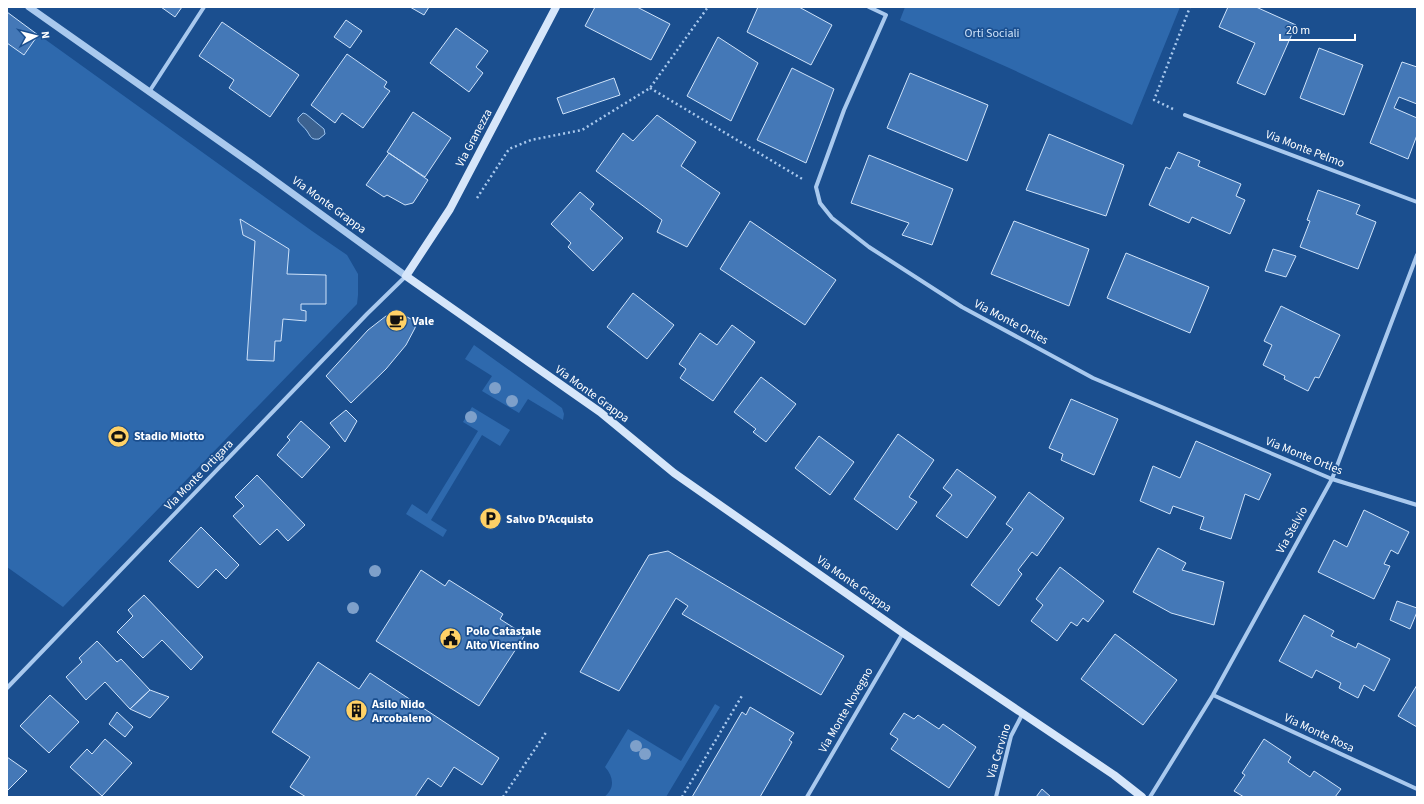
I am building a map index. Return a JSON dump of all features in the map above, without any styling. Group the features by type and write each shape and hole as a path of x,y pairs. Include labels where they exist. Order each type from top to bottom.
{"main road":[{"name":"Via Granezza","path":"406,276 450,209 556,7"},
{"name":"Via Monte Grappa","path":"406,276 600,412 674,473 903,633 1023,712 1114,775 1142,797"}],"street":[{"name":"Via Monte Grappa","path":"29,7 259,169 406,276"},
{"path":"148,92 204,7"},
{"path":"816,187 844,110 886,15 869,7"},
{"name":"Via Monte Pelmo","path":"1185,115 1417,202"},
{"name":"Via Monte Ortles","path":"816,187 820,203 832,218 868,247 962,307 1093,378 1332,479 1417,505"},
{"name":"Via Stelvio","path":"1150,797 1213,695 1332,479 1417,255"},
{"name":"Via Monte Ortigara","path":"7,688 367,314 406,276"},
{"name":"Via Monte Novegno","path":"807,797 903,633"},
{"name":"Via Monte Rosa","path":"1213,695 1417,789"},
{"name":"Via Cervino","path":"996,797 1011,736 1023,712"}],"path":[{"path":"476,199 509,149 531,140 582,130 650,88 708,7"},
{"path":"1185,115 1154,100 1190,7"},
{"path":"650,88 816,187"},
{"path":"682,797 743,694"},
{"path":"503,797 547,731"}],"green space":[{"name":"Orti Sociali","path":"905,7 1180,7 1132,125 1007,67 900,20"},
{"name":"Stadio Miotto","path":"7,12 347,255 358,274 357,304 63,607 7,567"},
{"path":"474,345 562,408 564,414 563,420 528,399 519,413 482,391 492,376 465,359"},
{"path":"472,407 510,430 500,446 482,435 431,520 447,530 443,537 406,514 412,504 427,514 478,431 463,422"},
{"path":"715,704 720,707 666,797 604,797 608,794 612,787 612,779 605,767 628,729 681,761"}],"shaded area":[{"path":"303,113 324,129 325,134 319,139 312,138 298,121 298,118"}],"building":[{"path":"161,7 182,7 175,17"},
{"path":"410,7 429,7 424,15"},
{"path":"595,7 637,7 670,24 651,60 585,26"},
{"path":"758,7 799,7 832,25 811,65 747,32"},
{"path":"1228,7 1256,7 1296,25 1265,95 1237,83 1255,43 1219,27"},
{"path":"7,12 38,35 24,55 7,43"},
{"path":"346,20 362,31 350,48 334,37"},
{"path":"222,22 299,75 270,117 229,88 234,80 199,56"},
{"path":"456,28 488,51 476,67 483,73 469,92 430,63"},
{"path":"718,37 758,63 731,121 687,96"},
{"path":"1319,48 1363,65 1344,115 1300,98"},
{"path":"347,54 387,82 384,87 390,91 363,128 342,113 335,123 311,105"},
{"path":"1402,62 1417,67 1417,104 1399,97 1394,108 1417,118 1417,135 1408,159 1370,143"},
{"path":"792,68 834,89 806,163 757,140"},
{"path":"910,73 988,105 967,161 887,128"},
{"path":"614,78 620,95 563,114 557,98"},
{"path":"413,112 451,138 425,177 387,152"},
{"path":"657,115 696,142 681,166 720,193 687,247 657,232 662,220 596,171 623,133 633,141"},
{"path":"1049,134 1124,165 1106,216 1026,190"},
{"path":"1178,152 1200,161 1198,166 1241,184 1236,196 1245,200 1230,234 1192,217 1189,223 1149,205 1166,167 1170,169"},
{"path":"389,153 428,180 413,203 405,205 387,195 384,197 366,185"},
{"path":"869,155 953,189 932,245 902,235 909,223 851,203"},
{"path":"1318,190 1360,205 1356,214 1376,222 1358,269 1300,247 1310,221 1307,220"},
{"path":"580,192 594,204 590,209 623,238 593,271 568,247 571,243 551,224"},
{"path":"240,219 289,249 287,274 326,275 326,304 301,304 301,310 306,311 306,321 283,319 281,341 275,341 274,361 247,360 255,241 243,235"},
{"path":"750,221 836,280 805,325 720,269"},
{"path":"1014,221 1089,249 1069,306 991,274"},
{"path":"1273,249 1296,256 1286,277 1265,271"},
{"path":"1126,253 1209,287 1190,333 1107,298"},
{"path":"633,293 674,325 647,359 607,327"},
{"path":"1281,306 1340,335 1319,378 1315,377 1308,391 1284,379 1285,376 1263,365 1272,345 1264,341"},
{"path":"399,313 411,319 416,324 406,345 386,369 351,403 326,376 368,330 386,316"},
{"path":"732,325 755,342 713,401 680,378 686,369 679,364 700,333 717,345"},
{"path":"761,377 796,404 766,442 753,432 756,429 734,412"},
{"path":"1071,399 1118,419 1094,475 1061,460 1063,454 1049,448"},
{"path":"346,410 357,421 345,442 330,423"},
{"path":"301,421 330,447 302,478 277,455 290,440 287,437"},
{"path":"898,434 934,460 909,497 917,502 897,530 854,499"},
{"path":"819,436 854,462 830,495 795,468"},
{"path":"1196,441 1271,474 1259,500 1245,494 1231,539 1200,529 1204,517 1173,506 1170,514 1140,501 1153,466 1180,478"},
{"path":"957,469 996,497 967,538 936,516 952,495 943,488"},
{"path":"257,475 305,525 288,541 277,529 260,545 233,516 244,506 235,497"},
{"path":"1029,492 1064,518 1037,556 1032,552 1018,570 1022,574 999,606 971,585 1013,529 1006,524"},
{"path":"1364,510 1409,532 1398,554 1391,550 1384,564 1390,566 1374,599 1318,572 1334,540 1347,547"},
{"path":"201,527 239,565 226,579 216,569 198,588 169,561"},
{"path":"1158,548 1186,563 1182,570 1224,582 1214,625 1171,613 1133,592"},
{"path":"668,551 844,656 821,695 682,614 688,606 676,598 619,691 580,672 649,555"},
{"path":"1060,567 1104,601 1088,622 1083,618 1077,626 1071,622 1057,641 1031,621 1043,605 1036,599"},
{"name":"Polo Catastale Alto Vicentino","path":"421,570 445,586 449,580 503,614 500,619 525,635 479,706 376,641"},
{"path":"144,595 203,657 191,670 162,640 143,658 117,632 133,616 128,610"},
{"path":"1397,601 1417,608 1417,612 1410,629 1390,620"},
{"path":"1304,615 1334,631 1331,636 1356,648 1358,643 1390,659 1374,691 1364,685 1358,698 1339,688 1341,683 1316,670 1312,678 1279,661"},
{"path":"1115,634 1177,680 1143,725 1081,679"},
{"path":"97,641 117,662 121,659 150,690 130,709 105,682 86,700 66,677 82,662 79,658"},
{"name":"Asilo Nido Arcobaleno","path":"318,662 359,689 370,673 499,758 482,785 454,767 441,787 428,778 415,797 306,797 290,787 310,757 272,732"},
{"path":"1417,685 1417,727 1398,716"},
{"path":"150,690 169,697 150,718 130,709"},
{"path":"50,695 79,722 49,753 20,726"},
{"path":"750,707 794,733 789,740 792,742 760,797 692,797 742,712 746,715"},
{"path":"117,712 133,727 125,737 109,724"},
{"path":"904,713 914,719 918,715 939,729 943,724 976,747 949,788 891,749 898,739 890,734"},
{"path":"105,739 132,763 102,796 70,767 87,749 92,754"},
{"path":"1264,739 1291,757 1288,762 1310,777 1314,771 1341,789 1335,797 1244,797 1234,791 1245,775 1242,773"},
{"path":"7,757 27,771 7,791"},
{"path":"1042,789 1051,797 1036,797"}],"place":[{"name":"Vale","path":"396,321"},
{"name":"Stadio Miotto","path":"118,436"},
{"name":"Salvo D'Acquisto","path":"491,519"},
{"name":"Polo Catastale Alto Vicentino","path":"450,638"},
{"name":"Asilo Nido Arcobaleno","path":"357,711"}]}
